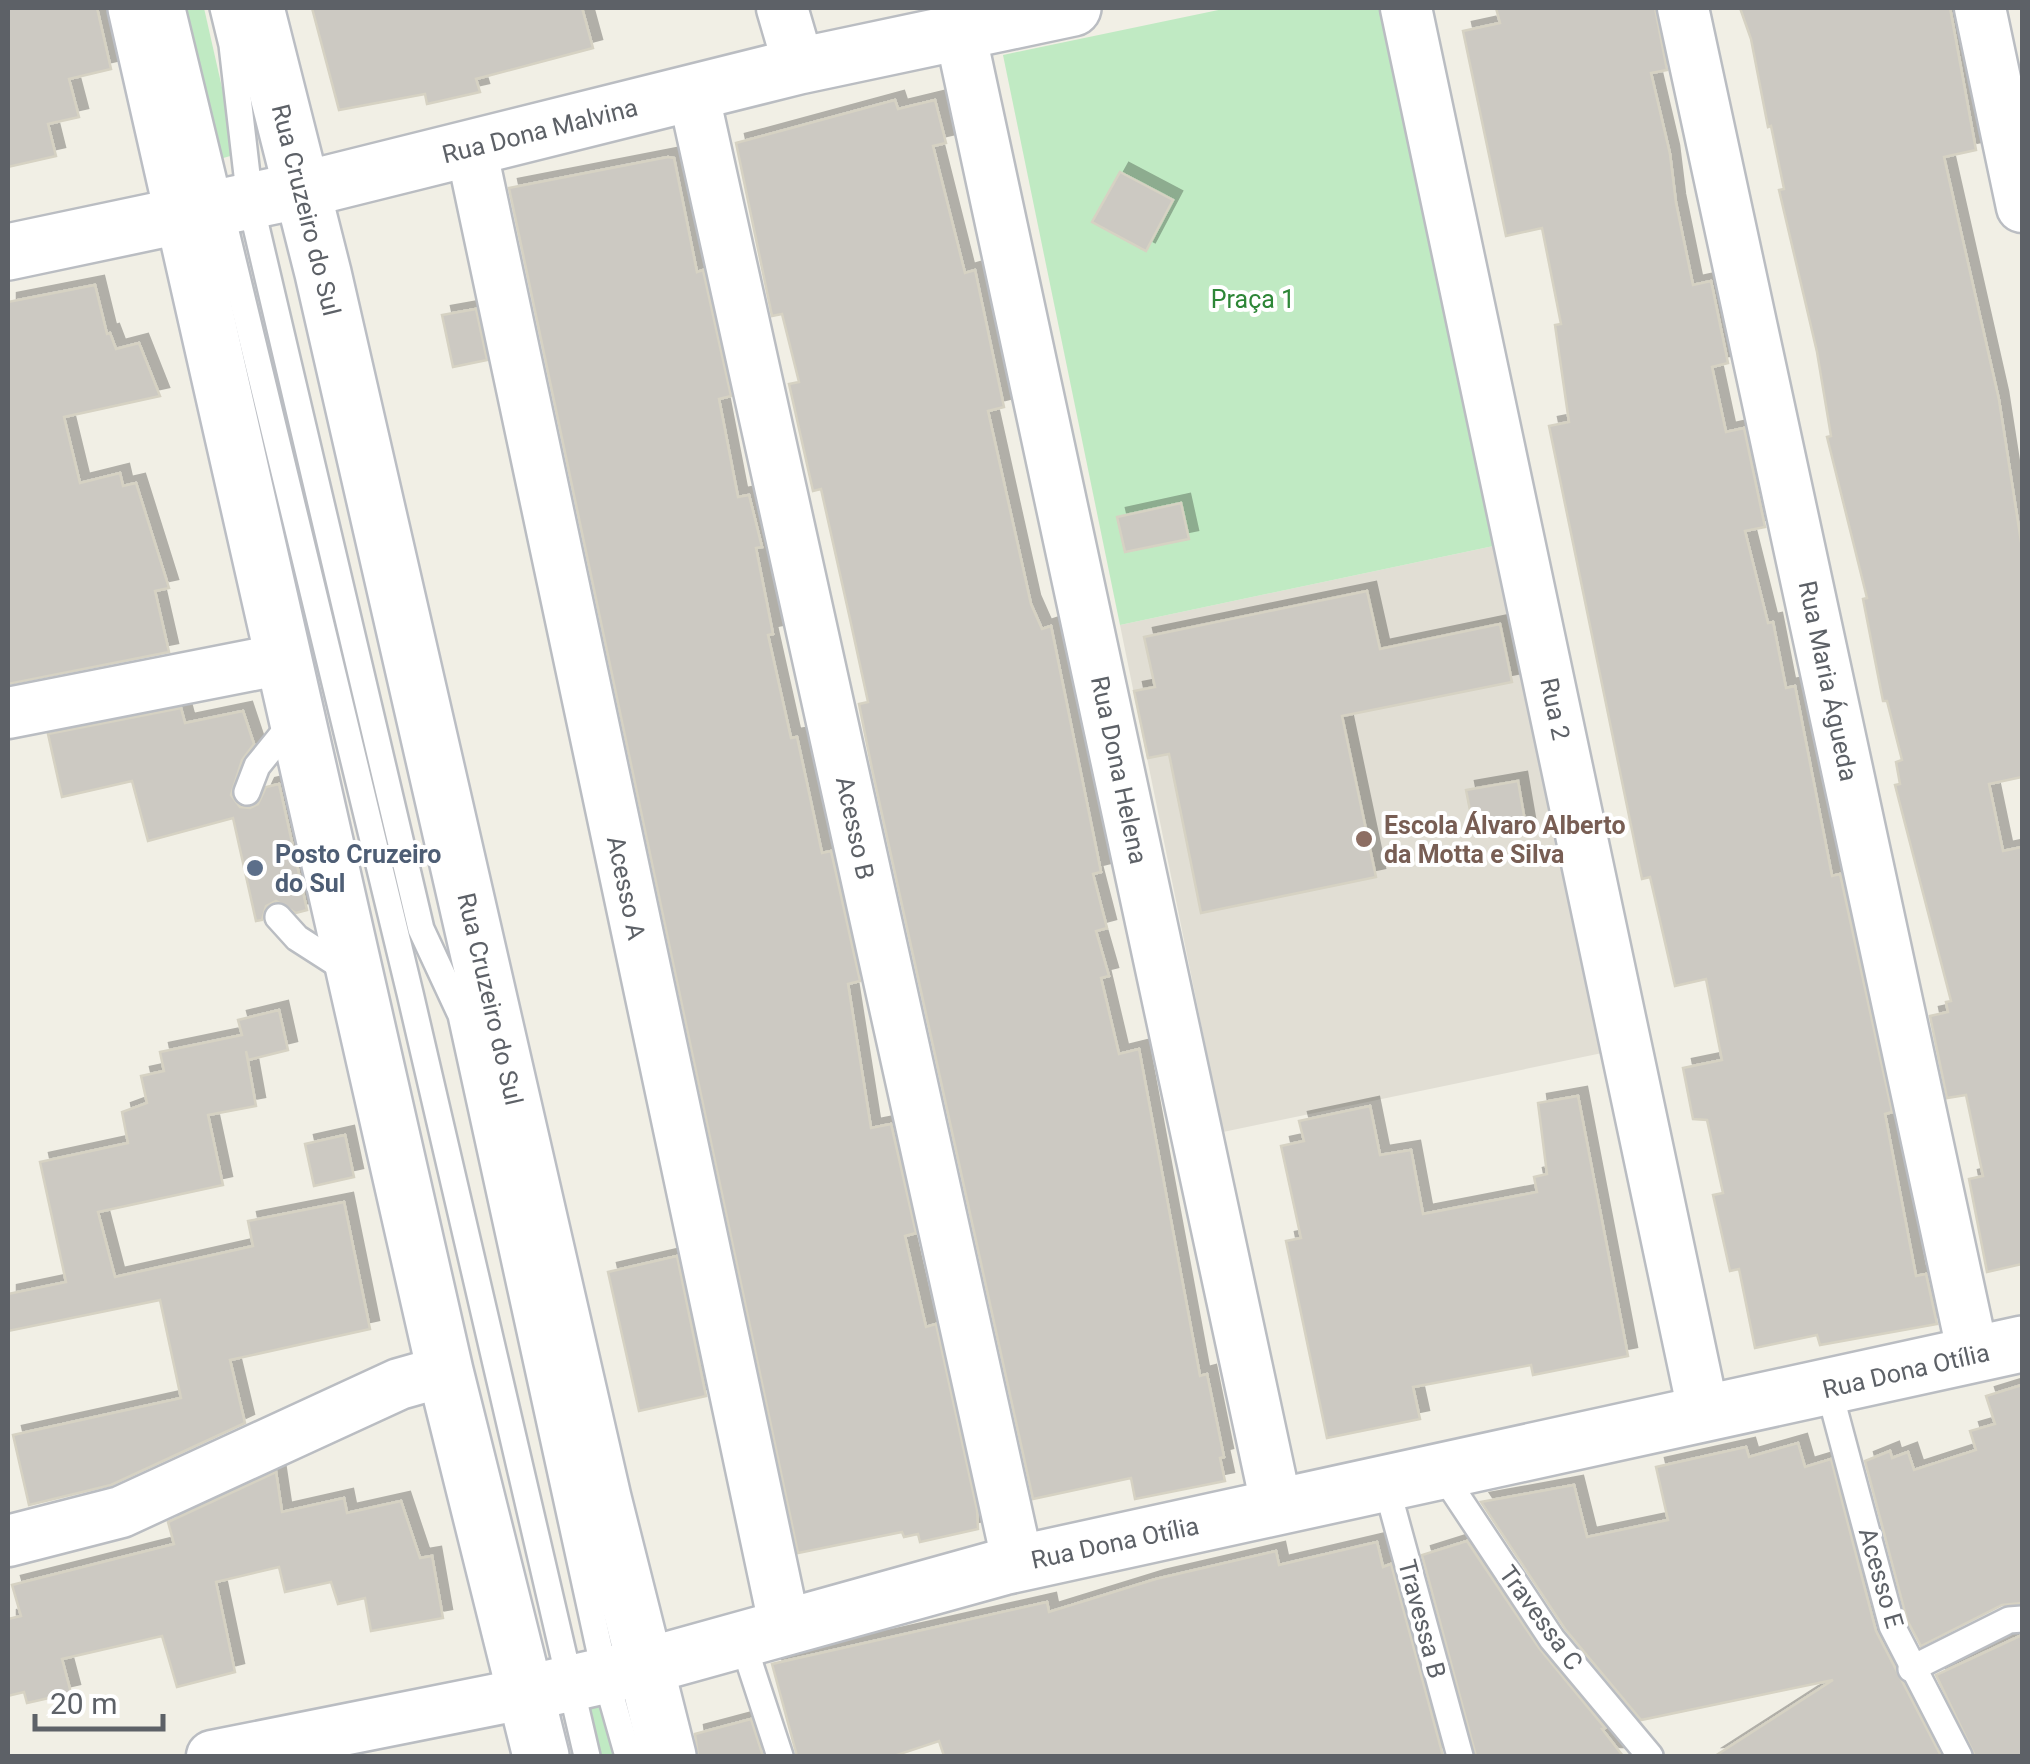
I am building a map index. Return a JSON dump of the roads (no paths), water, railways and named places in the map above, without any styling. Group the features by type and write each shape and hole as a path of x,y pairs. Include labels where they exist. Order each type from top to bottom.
{"main road":[{"name":"Rua Cruzeiro do Sul","path":"136,8 216,208 283,659 445,1371 585,1680 668,1756"},
{"name":"Rua Cruzeiro do Sul","path":"256,8 302,190 585,1680 541,1756"},
{"name":"Rua Dona Malvina","path":"8,252 302,190 798,66 1073,8"},
{"name":"Rua Dona Otília","path":"585,1680 1018,1564 1385,1481 1441,1472 1703,1410 1829,1390 1998,1349"}],"street":[{"path":"782,8 798,66"},
{"name":"Rua 2","path":"1406,8 1703,1410"},
{"name":"Rua Maria Águeda","path":"1683,8 1998,1349"},
{"path":"1980,8 2022,207"},
{"name":"Rua Dona Helena","path":"960,32 1277,1508"},
{"name":"Acesso B","path":"693,92 1018,1564"},
{"name":"Acesso A","path":"471,148 764,1634"},
{"path":"8,713 283,659"},
{"path":"8,1541 122,1512 399,1384 445,1371"},
{"name":"Rua Dona Otília","path":"212,1756 585,1680"}],"lane":[{"path":"172,8 216,208 410,993 560,1638 628,1756"},
{"path":"222,8 232,45 216,208 421,929 461,1015 585,1680 587,1756"},
{"path":"247,792 257,766 296,718"},
{"path":"278,917 298,938 355,974"},
{"name":"Acesso E","path":"1829,1390 1892,1626 1958,1756"},
{"name":"Travessa C","path":"1441,1472 1552,1639 1650,1756"},
{"name":"Travessa B","path":"1385,1481 1460,1756"},
{"path":"1911,1669 2009,1620 2022,1619"},
{"path":"764,1634 780,1756"}],"place":[{"name":"Escola Álvaro Alberto da Motta e Silva","path":"1364,839"},
{"name":"Posto Cruzeiro do Sul","path":"255,868"}],"park label":[{"name":"Praça 1","path":"1253,299"}]}
